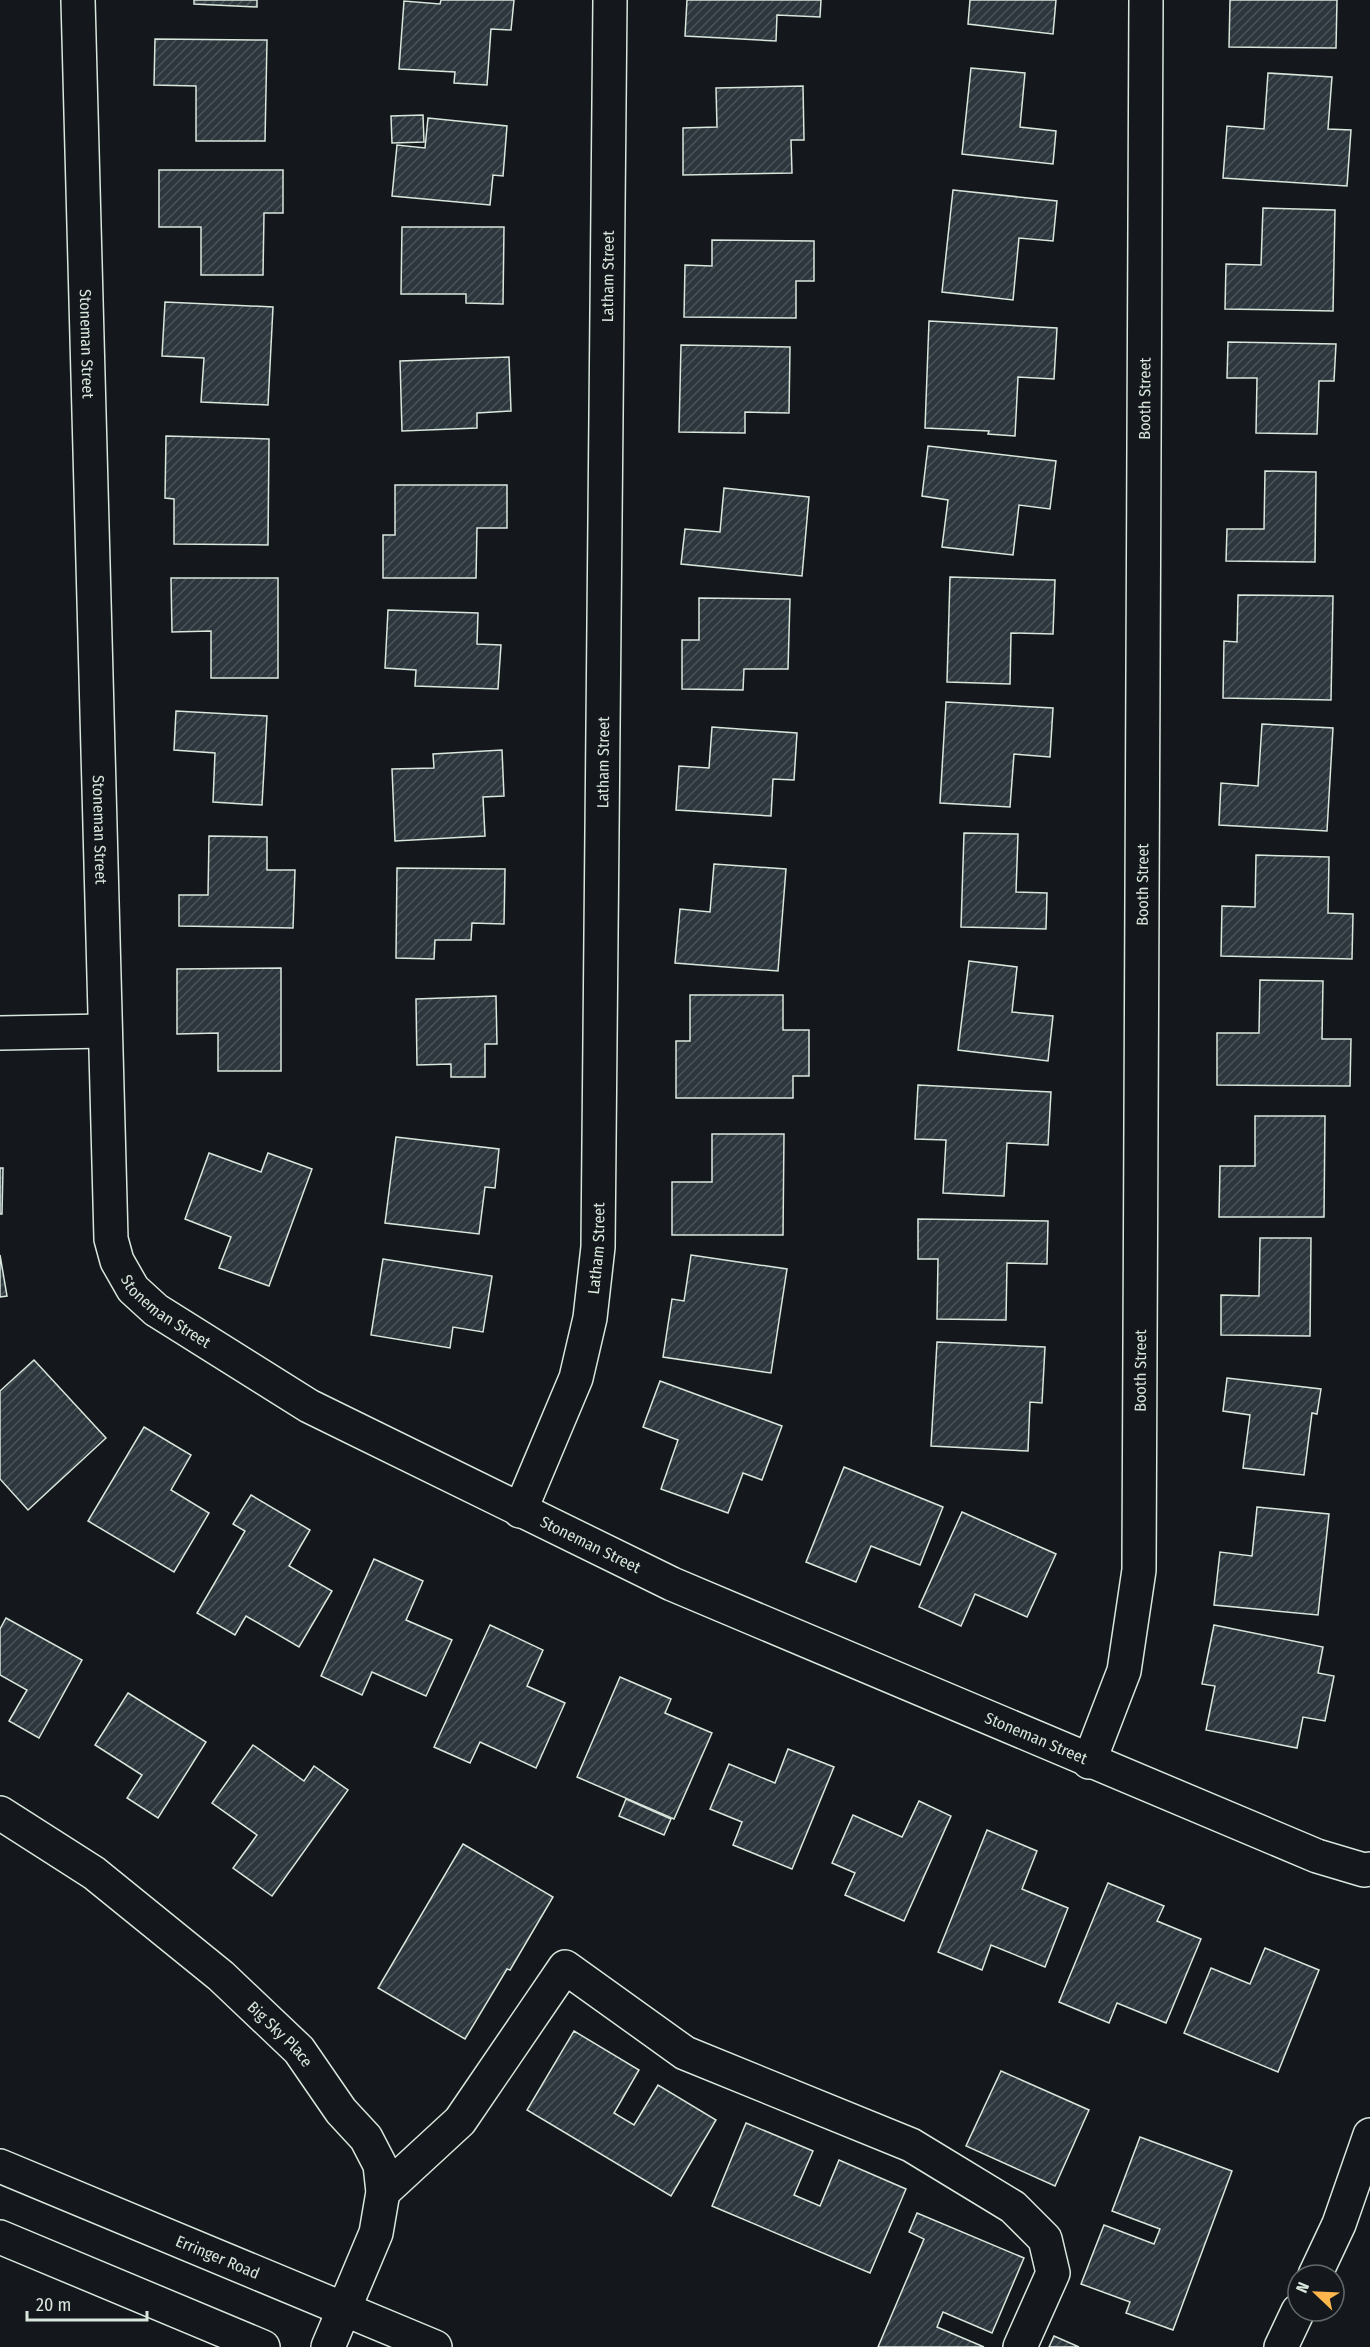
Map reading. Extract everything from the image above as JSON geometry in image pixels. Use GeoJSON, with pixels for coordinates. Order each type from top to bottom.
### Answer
{"type":"FeatureCollection","features":[{"type":"Feature","properties":{"kind":"street","name":"Stoneman Street"},"geometry":{"type":"LineString","coordinates":[[78,0],[111,1239],[117,1261],[133,1289],[156,1310],[309,1406],[672,1584],[1089,1762],[1317,1856],[1364,1870],[1370,1869]]}},
{"type":"Feature","properties":{"kind":"street","name":"Latham Street"},"geometry":{"type":"LineString","coordinates":[[520,1511],[576,1378],[590,1318],[598,1247],[610,0]]}},
{"type":"Feature","properties":{"kind":"street","name":"Booth Street"},"geometry":{"type":"LineString","coordinates":[[1089,1762],[1124,1671],[1139,1570],[1146,0]]}},
{"type":"Feature","properties":{"kind":"street"},"geometry":{"type":"LineString","coordinates":[[0,1033],[105,1031]]}},
{"type":"Feature","properties":{"kind":"street","name":"Big Sky Place"},"geometry":{"type":"LineString","coordinates":[[0,1813],[94,1873],[220,1976],[299,2050],[341,2111],[366,2138],[380,2165],[383,2192],[376,2233],[328,2347]]}},
{"type":"Feature","properties":{"kind":"street"},"geometry":{"type":"LineString","coordinates":[[383,2192],[460,2121],[565,1967],[685,2053],[911,2145],[1013,2207],[1045,2239],[1053,2273],[1020,2347]]}},
{"type":"Feature","properties":{"kind":"street"},"geometry":{"type":"LineString","coordinates":[[1321,2263],[1339,2224],[1370,2134]]}},
{"type":"Feature","properties":{"kind":"street","name":"Erringer Road"},"geometry":{"type":"LineString","coordinates":[[0,2166],[435,2347]]}},
{"type":"Feature","properties":{"kind":"street"},"geometry":{"type":"LineString","coordinates":[[0,2237],[263,2347]]}},
{"type":"Feature","properties":{"kind":"street"},"geometry":{"type":"LineString","coordinates":[[1281,2347],[1292,2323]]}},
{"type":"Feature","properties":{"kind":"building"},"geometry":{"type":"Polygon","coordinates":[[[194,0],[257,0],[257,7],[194,4],[194,0]]]}},
{"type":"Feature","properties":{"kind":"building"},"geometry":{"type":"Polygon","coordinates":[[[441,0],[514,0],[511,30],[491,29],[487,85],[454,83],[455,72],[399,69],[404,1],[440,4],[441,0]]]}},
{"type":"Feature","properties":{"kind":"building"},"geometry":{"type":"Polygon","coordinates":[[[687,0],[821,0],[820,17],[777,15],[776,41],[685,36],[687,0]]]}},
{"type":"Feature","properties":{"kind":"building"},"geometry":{"type":"Polygon","coordinates":[[[970,0],[1056,0],[1053,34],[968,24],[970,0]]]}},
{"type":"Feature","properties":{"kind":"building"},"geometry":{"type":"Polygon","coordinates":[[[1230,0],[1337,0],[1336,48],[1229,47],[1230,0]]]}},
{"type":"Feature","properties":{"kind":"building"},"geometry":{"type":"Polygon","coordinates":[[[155,39],[267,40],[265,141],[196,141],[196,86],[154,85],[155,39]]]}},
{"type":"Feature","properties":{"kind":"building"},"geometry":{"type":"Polygon","coordinates":[[[971,68],[1025,73],[1020,127],[1056,131],[1053,164],[962,154],[971,68]]]}},
{"type":"Feature","properties":{"kind":"building"},"geometry":{"type":"Polygon","coordinates":[[[1268,73],[1332,77],[1328,129],[1351,130],[1347,186],[1223,178],[1227,126],[1264,129],[1268,73]]]}},
{"type":"Feature","properties":{"kind":"building"},"geometry":{"type":"Polygon","coordinates":[[[803,86],[804,140],[791,140],[792,173],[683,175],[683,128],[717,127],[716,88],[803,86]]]}},
{"type":"Feature","properties":{"kind":"building"},"geometry":{"type":"Polygon","coordinates":[[[423,115],[424,142],[392,143],[391,116],[423,115]]]}},
{"type":"Feature","properties":{"kind":"building"},"geometry":{"type":"Polygon","coordinates":[[[428,118],[507,126],[503,176],[493,175],[490,205],[392,196],[397,145],[425,148],[428,118]]]}},
{"type":"Feature","properties":{"kind":"building"},"geometry":{"type":"Polygon","coordinates":[[[159,170],[283,170],[283,213],[264,213],[263,275],[201,275],[201,227],[159,227],[159,170]]]}},
{"type":"Feature","properties":{"kind":"building"},"geometry":{"type":"Polygon","coordinates":[[[953,190],[1057,201],[1053,241],[1019,238],[1013,300],[942,292],[953,190]]]}},
{"type":"Feature","properties":{"kind":"building"},"geometry":{"type":"Polygon","coordinates":[[[1263,208],[1335,210],[1333,311],[1225,309],[1226,264],[1261,265],[1263,208]]]}},
{"type":"Feature","properties":{"kind":"building"},"geometry":{"type":"Polygon","coordinates":[[[402,227],[504,227],[503,304],[466,303],[466,294],[401,294],[402,227]]]}},
{"type":"Feature","properties":{"kind":"building"},"geometry":{"type":"Polygon","coordinates":[[[712,240],[814,241],[814,281],[796,281],[796,318],[684,317],[685,265],[712,266],[712,240]]]}},
{"type":"Feature","properties":{"kind":"building"},"geometry":{"type":"Polygon","coordinates":[[[165,302],[273,307],[268,405],[201,402],[204,358],[162,356],[165,302]]]}},
{"type":"Feature","properties":{"kind":"building"},"geometry":{"type":"Polygon","coordinates":[[[929,321],[1057,328],[1054,379],[1018,377],[1015,436],[988,434],[989,431],[925,428],[929,321]]]}},
{"type":"Feature","properties":{"kind":"building"},"geometry":{"type":"Polygon","coordinates":[[[1228,342],[1336,344],[1334,381],[1319,381],[1317,434],[1256,433],[1257,378],[1227,378],[1228,342]]]}},
{"type":"Feature","properties":{"kind":"building"},"geometry":{"type":"Polygon","coordinates":[[[681,345],[790,347],[789,413],[745,412],[745,433],[679,432],[681,345]]]}},
{"type":"Feature","properties":{"kind":"building"},"geometry":{"type":"Polygon","coordinates":[[[509,357],[511,411],[477,413],[477,428],[402,431],[400,361],[509,357]]]}},
{"type":"Feature","properties":{"kind":"building"},"geometry":{"type":"Polygon","coordinates":[[[166,436],[269,439],[268,545],[174,544],[174,499],[165,498],[166,436]]]}},
{"type":"Feature","properties":{"kind":"building"},"geometry":{"type":"Polygon","coordinates":[[[928,446],[1056,461],[1050,509],[1019,505],[1013,555],[942,547],[948,500],[922,496],[928,446]]]}},
{"type":"Feature","properties":{"kind":"building"},"geometry":{"type":"Polygon","coordinates":[[[1265,471],[1316,472],[1315,562],[1226,561],[1227,529],[1264,529],[1265,471]]]}},
{"type":"Feature","properties":{"kind":"building"},"geometry":{"type":"Polygon","coordinates":[[[395,485],[507,485],[507,528],[477,528],[476,578],[383,578],[383,535],[395,535],[395,485]]]}},
{"type":"Feature","properties":{"kind":"building"},"geometry":{"type":"Polygon","coordinates":[[[724,488],[809,497],[802,576],[681,564],[685,529],[720,532],[724,488]]]}},
{"type":"Feature","properties":{"kind":"building"},"geometry":{"type":"Polygon","coordinates":[[[950,577],[1055,580],[1053,634],[1011,633],[1010,684],[947,682],[950,577]]]}},
{"type":"Feature","properties":{"kind":"building"},"geometry":{"type":"Polygon","coordinates":[[[171,578],[278,578],[278,678],[211,678],[211,631],[172,632],[171,578]]]}},
{"type":"Feature","properties":{"kind":"building"},"geometry":{"type":"Polygon","coordinates":[[[1238,595],[1333,596],[1331,700],[1223,698],[1224,641],[1237,642],[1238,595]]]}},
{"type":"Feature","properties":{"kind":"building"},"geometry":{"type":"Polygon","coordinates":[[[699,598],[790,599],[788,669],[744,669],[743,690],[682,689],[682,640],[699,640],[699,598]]]}},
{"type":"Feature","properties":{"kind":"building"},"geometry":{"type":"Polygon","coordinates":[[[388,610],[478,613],[477,644],[501,645],[498,689],[415,686],[416,670],[385,668],[388,610]]]}},
{"type":"Feature","properties":{"kind":"building"},"geometry":{"type":"Polygon","coordinates":[[[946,702],[1053,708],[1050,757],[1014,754],[1010,807],[940,803],[946,702]]]}},
{"type":"Feature","properties":{"kind":"building"},"geometry":{"type":"Polygon","coordinates":[[[176,711],[267,716],[262,805],[213,802],[215,753],[174,750],[176,711]]]}},
{"type":"Feature","properties":{"kind":"building"},"geometry":{"type":"Polygon","coordinates":[[[1262,724],[1333,728],[1327,831],[1219,825],[1221,783],[1258,786],[1262,724]]]}},
{"type":"Feature","properties":{"kind":"building"},"geometry":{"type":"Polygon","coordinates":[[[712,727],[797,733],[794,780],[773,779],[771,816],[676,810],[679,766],[709,768],[712,727]]]}},
{"type":"Feature","properties":{"kind":"building"},"geometry":{"type":"Polygon","coordinates":[[[502,750],[504,796],[483,797],[485,836],[395,841],[392,769],[434,768],[433,754],[502,750]]]}},
{"type":"Feature","properties":{"kind":"building"},"geometry":{"type":"Polygon","coordinates":[[[964,833],[1018,834],[1016,892],[1047,893],[1046,929],[961,927],[964,833]]]}},
{"type":"Feature","properties":{"kind":"building"},"geometry":{"type":"Polygon","coordinates":[[[209,836],[267,837],[267,870],[295,870],[293,928],[179,926],[179,895],[208,895],[209,836]]]}},
{"type":"Feature","properties":{"kind":"building"},"geometry":{"type":"Polygon","coordinates":[[[1256,855],[1329,857],[1328,913],[1353,914],[1352,959],[1221,956],[1222,906],[1255,907],[1256,855]]]}},
{"type":"Feature","properties":{"kind":"building"},"geometry":{"type":"Polygon","coordinates":[[[714,864],[786,869],[778,971],[675,963],[680,909],[710,912],[714,864]]]}},
{"type":"Feature","properties":{"kind":"building"},"geometry":{"type":"Polygon","coordinates":[[[397,868],[505,869],[504,924],[472,923],[471,940],[435,940],[434,959],[396,958],[397,868]]]}},
{"type":"Feature","properties":{"kind":"building"},"geometry":{"type":"Polygon","coordinates":[[[969,961],[1017,967],[1012,1012],[1053,1016],[1048,1061],[958,1050],[969,961]]]}},
{"type":"Feature","properties":{"kind":"building"},"geometry":{"type":"Polygon","coordinates":[[[281,968],[281,1071],[218,1071],[218,1033],[177,1034],[177,969],[281,968]]]}},
{"type":"Feature","properties":{"kind":"building"},"geometry":{"type":"Polygon","coordinates":[[[1260,980],[1323,981],[1322,1039],[1351,1039],[1350,1086],[1217,1085],[1217,1033],[1259,1033],[1260,980]]]}},
{"type":"Feature","properties":{"kind":"building"},"geometry":{"type":"Polygon","coordinates":[[[690,995],[783,995],[783,1030],[809,1030],[809,1076],[793,1076],[793,1098],[676,1098],[676,1041],[690,1041],[690,995]]]}},
{"type":"Feature","properties":{"kind":"building"},"geometry":{"type":"Polygon","coordinates":[[[496,996],[497,1044],[485,1044],[485,1077],[451,1077],[451,1064],[417,1065],[416,999],[496,996]]]}},
{"type":"Feature","properties":{"kind":"building"},"geometry":{"type":"Polygon","coordinates":[[[918,1085],[1051,1092],[1048,1145],[1007,1143],[1004,1196],[943,1193],[946,1140],[915,1139],[918,1085]]]}},
{"type":"Feature","properties":{"kind":"building"},"geometry":{"type":"Polygon","coordinates":[[[1255,1116],[1325,1116],[1324,1217],[1219,1217],[1220,1166],[1255,1166],[1255,1116]]]}},
{"type":"Feature","properties":{"kind":"building"},"geometry":{"type":"Polygon","coordinates":[[[712,1134],[784,1134],[783,1235],[672,1235],[672,1182],[712,1182],[712,1134]]]}},
{"type":"Feature","properties":{"kind":"building"},"geometry":{"type":"Polygon","coordinates":[[[396,1137],[499,1149],[495,1188],[485,1187],[479,1234],[385,1223],[396,1137]]]}},
{"type":"Feature","properties":{"kind":"building"},"geometry":{"type":"Polygon","coordinates":[[[209,1153],[261,1172],[268,1153],[312,1169],[269,1286],[219,1268],[231,1237],[185,1219],[209,1153]]]}},
{"type":"Feature","properties":{"kind":"building"},"geometry":{"type":"Polygon","coordinates":[[[0,1168],[3,1168],[2,1214],[0,1214],[0,1168]]]}},
{"type":"Feature","properties":{"kind":"building"},"geometry":{"type":"Polygon","coordinates":[[[918,1219],[1048,1221],[1047,1264],[1007,1263],[1006,1320],[937,1319],[938,1259],[918,1259],[918,1219]]]}},
{"type":"Feature","properties":{"kind":"building"},"geometry":{"type":"Polygon","coordinates":[[[1260,1238],[1311,1238],[1310,1336],[1221,1335],[1221,1295],[1259,1296],[1260,1238]]]}},
{"type":"Feature","properties":{"kind":"building"},"geometry":{"type":"Polygon","coordinates":[[[0,1255],[7,1296],[0,1297],[0,1255]]]}},
{"type":"Feature","properties":{"kind":"building"},"geometry":{"type":"Polygon","coordinates":[[[691,1255],[787,1269],[771,1373],[663,1357],[672,1299],[684,1301],[691,1255]]]}},
{"type":"Feature","properties":{"kind":"building"},"geometry":{"type":"Polygon","coordinates":[[[383,1259],[492,1276],[483,1332],[453,1327],[450,1348],[371,1335],[383,1259]]]}},
{"type":"Feature","properties":{"kind":"building"},"geometry":{"type":"Polygon","coordinates":[[[937,1342],[1045,1347],[1042,1403],[1030,1402],[1028,1451],[931,1446],[937,1342]]]}},
{"type":"Feature","properties":{"kind":"building"},"geometry":{"type":"Polygon","coordinates":[[[34,1360],[106,1438],[28,1510],[0,1479],[0,1391],[34,1360]]]}},
{"type":"Feature","properties":{"kind":"building"},"geometry":{"type":"Polygon","coordinates":[[[1227,1378],[1321,1389],[1317,1414],[1312,1413],[1304,1475],[1243,1468],[1250,1415],[1223,1411],[1227,1378]]]}},
{"type":"Feature","properties":{"kind":"building"},"geometry":{"type":"Polygon","coordinates":[[[660,1381],[782,1426],[762,1480],[743,1473],[728,1513],[661,1489],[678,1440],[643,1427],[660,1381]]]}},
{"type":"Feature","properties":{"kind":"building"},"geometry":{"type":"Polygon","coordinates":[[[144,1427],[191,1455],[171,1490],[209,1513],[174,1572],[88,1521],[144,1427]]]}},
{"type":"Feature","properties":{"kind":"building"},"geometry":{"type":"Polygon","coordinates":[[[844,1467],[943,1507],[920,1565],[871,1546],[856,1582],[806,1562],[844,1467]]]}},
{"type":"Feature","properties":{"kind":"building"},"geometry":{"type":"Polygon","coordinates":[[[251,1495],[310,1530],[289,1566],[332,1591],[299,1647],[246,1616],[235,1635],[197,1613],[245,1531],[233,1524],[251,1495]]]}},
{"type":"Feature","properties":{"kind":"building"},"geometry":{"type":"Polygon","coordinates":[[[1257,1507],[1329,1514],[1318,1615],[1214,1605],[1220,1552],[1252,1556],[1257,1507]]]}},
{"type":"Feature","properties":{"kind":"building"},"geometry":{"type":"Polygon","coordinates":[[[962,1512],[1056,1554],[1027,1617],[975,1594],[961,1626],[919,1607],[962,1512]]]}},
{"type":"Feature","properties":{"kind":"building"},"geometry":{"type":"Polygon","coordinates":[[[374,1559],[423,1581],[406,1620],[452,1640],[426,1696],[372,1672],[362,1695],[321,1676],[374,1559]]]}},
{"type":"Feature","properties":{"kind":"building"},"geometry":{"type":"Polygon","coordinates":[[[6,1618],[82,1660],[39,1738],[9,1721],[27,1690],[0,1675],[0,1629],[6,1618]]]}},
{"type":"Feature","properties":{"kind":"building"},"geometry":{"type":"Polygon","coordinates":[[[490,1625],[543,1650],[527,1686],[565,1703],[536,1768],[480,1742],[470,1763],[434,1747],[490,1625]]]}},
{"type":"Feature","properties":{"kind":"building"},"geometry":{"type":"Polygon","coordinates":[[[1214,1625],[1323,1647],[1318,1673],[1334,1676],[1325,1721],[1303,1717],[1297,1748],[1206,1730],[1215,1686],[1202,1684],[1214,1625]]]}},
{"type":"Feature","properties":{"kind":"building"},"geometry":{"type":"Polygon","coordinates":[[[620,1677],[671,1699],[665,1713],[712,1733],[674,1819],[577,1777],[620,1677]]]}},
{"type":"Feature","properties":{"kind":"building"},"geometry":{"type":"Polygon","coordinates":[[[128,1693],[206,1742],[158,1818],[127,1798],[142,1775],[95,1745],[128,1693]]]}},
{"type":"Feature","properties":{"kind":"building"},"geometry":{"type":"Polygon","coordinates":[[[253,1745],[304,1781],[314,1766],[348,1790],[272,1896],[233,1868],[257,1835],[212,1803],[253,1745]]]}},
{"type":"Feature","properties":{"kind":"building"},"geometry":{"type":"Polygon","coordinates":[[[788,1749],[834,1767],[792,1869],[733,1845],[742,1822],[710,1809],[729,1764],[775,1783],[788,1749]]]}},
{"type":"Feature","properties":{"kind":"building"},"geometry":{"type":"Polygon","coordinates":[[[626,1799],[671,1819],[664,1835],[619,1816],[626,1799]]]}},
{"type":"Feature","properties":{"kind":"building"},"geometry":{"type":"Polygon","coordinates":[[[919,1801],[951,1816],[904,1921],[845,1895],[855,1873],[832,1863],[853,1815],[902,1837],[919,1801]]]}},
{"type":"Feature","properties":{"kind":"building"},"geometry":{"type":"Polygon","coordinates":[[[987,1830],[1037,1851],[1022,1889],[1068,1908],[1045,1967],[991,1945],[982,1970],[938,1952],[987,1830]]]}},
{"type":"Feature","properties":{"kind":"building"},"geometry":{"type":"Polygon","coordinates":[[[463,1844],[553,1897],[510,1970],[507,1969],[465,2039],[378,1988],[463,1844]]]}},
{"type":"Feature","properties":{"kind":"building"},"geometry":{"type":"Polygon","coordinates":[[[1108,1883],[1164,1906],[1157,1921],[1201,1939],[1166,2023],[1117,2003],[1109,2023],[1059,2002],[1108,1883]]]}},
{"type":"Feature","properties":{"kind":"building"},"geometry":{"type":"Polygon","coordinates":[[[1265,1948],[1319,1970],[1278,2072],[1184,2033],[1211,1968],[1250,1984],[1265,1948]]]}},
{"type":"Feature","properties":{"kind":"building"},"geometry":{"type":"Polygon","coordinates":[[[574,2031],[639,2070],[614,2113],[634,2125],[658,2085],[716,2120],[671,2196],[527,2110],[574,2031]]]}},
{"type":"Feature","properties":{"kind":"building"},"geometry":{"type":"Polygon","coordinates":[[[1001,2071],[1089,2110],[1055,2186],[966,2146],[1001,2071]]]}},
{"type":"Feature","properties":{"kind":"building"},"geometry":{"type":"Polygon","coordinates":[[[746,2123],[813,2151],[794,2195],[820,2206],[839,2160],[906,2189],[870,2273],[712,2206],[746,2123]]]}},
{"type":"Feature","properties":{"kind":"building"},"geometry":{"type":"Polygon","coordinates":[[[1140,2137],[1232,2171],[1173,2330],[1126,2313],[1130,2302],[1081,2284],[1104,2225],[1154,2244],[1160,2229],[1112,2211],[1140,2137]]]}},
{"type":"Feature","properties":{"kind":"building"},"geometry":{"type":"Polygon","coordinates":[[[917,2213],[1024,2258],[992,2333],[943,2312],[937,2327],[984,2347],[878,2347],[924,2239],[909,2232],[917,2213]]]}},
{"type":"Feature","properties":{"kind":"building"},"geometry":{"type":"Polygon","coordinates":[[[1054,2336],[1079,2347],[1049,2347],[1054,2336]]]}}]}
